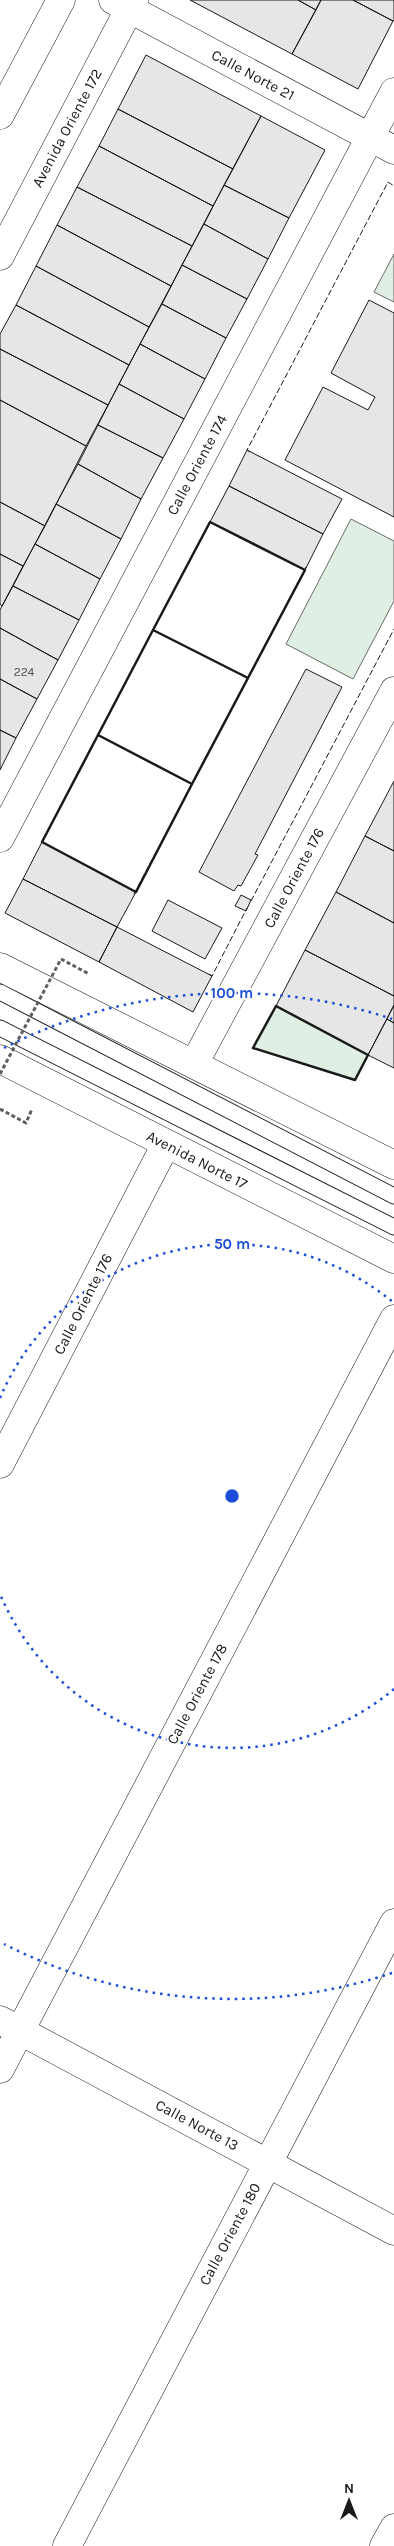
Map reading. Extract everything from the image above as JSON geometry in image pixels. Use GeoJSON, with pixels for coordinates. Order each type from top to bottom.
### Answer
{"type":"FeatureCollection","features":[{"type":"Feature","properties":{"kind":"street"},"geometry":{"type":"LineString","coordinates":[[0,115],[61,0]]}},
{"type":"Feature","properties":{"kind":"street","name":"Calle Norte 21"},"geometry":{"type":"LineString","coordinates":[[126,3],[394,150]]}},
{"type":"Feature","properties":{"kind":"street","name":"Avenida Oriente 172"},"geometry":{"type":"LineString","coordinates":[[0,256],[126,3]]}},
{"type":"Feature","properties":{"kind":"street","name":"Calle Oriente 174"},"geometry":{"type":"LineString","coordinates":[[0,838],[394,92]]}},
{"type":"Feature","properties":{"kind":"street","name":"Calle Oriente 176"},"geometry":{"type":"LineString","coordinates":[[194,1064],[394,691]]}},
{"type":"Feature","properties":{"kind":"street"},"geometry":{"type":"LineString","coordinates":[[0,967],[394,1165]]}},
{"type":"Feature","properties":{"kind":"street","name":"Avenida Norte 17"},"geometry":{"type":"LineString","coordinates":[[0,1059],[394,1258]]}},
{"type":"Feature","properties":{"kind":"street","name":"Calle Oriente 176"},"geometry":{"type":"LineString","coordinates":[[0,1464],[166,1144]]}},
{"type":"Feature","properties":{"kind":"street","name":"Calle Oriente 178"},"geometry":{"type":"LineString","coordinates":[[0,2069],[10,2025],[394,1320]]}},
{"type":"Feature","properties":{"kind":"street","name":"Calle Oriente 180"},"geometry":{"type":"LineString","coordinates":[[67,2546],[394,1923]]}},
{"type":"Feature","properties":{"kind":"street","name":"Calle Norte 13"},"geometry":{"type":"LineString","coordinates":[[10,2025],[394,2231]]}},
{"type":"Feature","properties":{"kind":"street"},"geometry":{"type":"LineString","coordinates":[[384,2546],[394,2528]]}},
{"type":"Feature","properties":{"kind":"lane"},"geometry":{"type":"LineString","coordinates":[[0,992],[394,1196]]}},
{"type":"Feature","properties":{"kind":"lane"},"geometry":{"type":"LineString","coordinates":[[0,1028],[394,1227]]}},
{"type":"Feature","properties":{"kind":"path"},"geometry":{"type":"LineString","coordinates":[[0,1074],[61,959]]}},
{"type":"Feature","properties":{"kind":"path"},"geometry":{"type":"LineString","coordinates":[[0,1109],[26,1122]]}},
{"type":"Feature","properties":{"kind":"green space"},"geometry":{"type":"Polygon","coordinates":[[[394,254],[394,302],[374,292],[394,254]]]}},
{"type":"Feature","properties":{"kind":"green space"},"geometry":{"type":"Polygon","coordinates":[[[351,519],[394,541],[394,601],[353,679],[286,644],[351,519]]]}},
{"type":"Feature","properties":{"kind":"green space"},"geometry":{"type":"Polygon","coordinates":[[[276,1006],[368,1055],[355,1080],[253,1048],[276,1006]]]}},
{"type":"Feature","properties":{"kind":"building"},"geometry":{"type":"Polygon","coordinates":[[[190,0],[298,0],[316,10],[292,54],[190,0]]]}},
{"type":"Feature","properties":{"kind":"building"},"geometry":{"type":"Polygon","coordinates":[[[298,0],[321,0],[316,10],[298,0]]]}},
{"type":"Feature","properties":{"kind":"building"},"geometry":{"type":"Polygon","coordinates":[[[321,0],[353,0],[393,21],[358,89],[292,54],[321,0]]]}},
{"type":"Feature","properties":{"kind":"building"},"geometry":{"type":"Polygon","coordinates":[[[353,0],[394,0],[394,20],[393,21],[353,0]]]}},
{"type":"Feature","properties":{"kind":"building"},"geometry":{"type":"Polygon","coordinates":[[[146,55],[261,116],[233,169],[118,109],[146,55]]]}},
{"type":"Feature","properties":{"kind":"building"},"geometry":{"type":"Polygon","coordinates":[[[118,109],[233,169],[213,206],[99,146],[118,109]]]}},
{"type":"Feature","properties":{"kind":"building"},"geometry":{"type":"Polygon","coordinates":[[[261,116],[325,150],[289,218],[224,185],[261,116]]]}},
{"type":"Feature","properties":{"kind":"building"},"geometry":{"type":"Polygon","coordinates":[[[99,146],[213,206],[192,246],[77,187],[99,146]]]}},
{"type":"Feature","properties":{"kind":"building"},"geometry":{"type":"Polygon","coordinates":[[[224,185],[289,218],[268,259],[204,224],[224,185]]]}},
{"type":"Feature","properties":{"kind":"building"},"geometry":{"type":"Polygon","coordinates":[[[77,187],[192,246],[171,286],[57,225],[77,187]]]}},
{"type":"Feature","properties":{"kind":"building"},"geometry":{"type":"Polygon","coordinates":[[[204,224],[268,259],[247,299],[182,265],[204,224]]]}},
{"type":"Feature","properties":{"kind":"building"},"geometry":{"type":"Polygon","coordinates":[[[57,225],[171,286],[149,327],[36,266],[57,225]]]}},
{"type":"Feature","properties":{"kind":"building"},"geometry":{"type":"Polygon","coordinates":[[[182,265],[247,299],[226,338],[162,304],[182,265]]]}},
{"type":"Feature","properties":{"kind":"building"},"geometry":{"type":"Polygon","coordinates":[[[36,266],[149,327],[129,365],[16,305],[36,266]]]}},
{"type":"Feature","properties":{"kind":"building"},"geometry":{"type":"Polygon","coordinates":[[[369,300],[394,313],[394,517],[285,460],[323,387],[368,410],[375,397],[331,373],[369,300]]]}},
{"type":"Feature","properties":{"kind":"building"},"geometry":{"type":"Polygon","coordinates":[[[162,304],[226,338],[205,379],[140,344],[162,304]]]}},
{"type":"Feature","properties":{"kind":"building"},"geometry":{"type":"Polygon","coordinates":[[[16,305],[129,365],[108,405],[0,349],[0,334],[16,305]]]}},
{"type":"Feature","properties":{"kind":"building"},"geometry":{"type":"Polygon","coordinates":[[[140,344],[205,379],[184,419],[119,384],[140,344]]]}},
{"type":"Feature","properties":{"kind":"building"},"geometry":{"type":"Polygon","coordinates":[[[0,349],[108,405],[86,446],[0,400],[0,349]]]}},
{"type":"Feature","properties":{"kind":"building"},"geometry":{"type":"Polygon","coordinates":[[[119,384],[184,419],[163,458],[98,425],[119,384]]]}},
{"type":"Feature","properties":{"kind":"building"},"geometry":{"type":"Polygon","coordinates":[[[0,400],[86,446],[45,526],[0,502],[0,400]]]}},
{"type":"Feature","properties":{"kind":"building"},"geometry":{"type":"Polygon","coordinates":[[[98,425],[163,458],[141,499],[78,464],[98,425]]]}},
{"type":"Feature","properties":{"kind":"building"},"geometry":{"type":"Polygon","coordinates":[[[247,450],[342,499],[323,534],[229,486],[247,450]]]}},
{"type":"Feature","properties":{"kind":"building"},"geometry":{"type":"Polygon","coordinates":[[[78,464],[141,499],[121,539],[56,504],[78,464]]]}},
{"type":"Feature","properties":{"kind":"building"},"geometry":{"type":"Polygon","coordinates":[[[229,486],[323,534],[305,570],[210,522],[229,486]]]}},
{"type":"Feature","properties":{"kind":"building"},"geometry":{"type":"Polygon","coordinates":[[[0,502],[45,526],[23,566],[0,554],[0,502]]]}},
{"type":"Feature","properties":{"kind":"building"},"geometry":{"type":"Polygon","coordinates":[[[56,504],[121,539],[100,579],[35,544],[56,504]]]}},
{"type":"Feature","properties":{"kind":"building"},"geometry":{"type":"Polygon","coordinates":[[[35,544],[100,579],[79,620],[13,586],[35,544]]]}},
{"type":"Feature","properties":{"kind":"building"},"geometry":{"type":"Polygon","coordinates":[[[0,554],[23,566],[2,606],[0,604],[0,554]]]}},
{"type":"Feature","properties":{"kind":"building"},"geometry":{"type":"Polygon","coordinates":[[[13,586],[79,620],[58,660],[0,628],[0,610],[13,586]]]}},
{"type":"Feature","properties":{"kind":"building"},"geometry":{"type":"Polygon","coordinates":[[[0,628],[58,660],[37,699],[0,679],[0,628]]]}},
{"type":"Feature","properties":{"kind":"building"},"geometry":{"type":"Polygon","coordinates":[[[306,669],[342,687],[255,854],[258,855],[241,886],[238,885],[234,891],[199,872],[306,669]]]}},
{"type":"Feature","properties":{"kind":"building"},"geometry":{"type":"Polygon","coordinates":[[[0,679],[37,699],[16,738],[0,730],[0,679]]]}},
{"type":"Feature","properties":{"kind":"building"},"geometry":{"type":"Polygon","coordinates":[[[0,730],[16,738],[0,770],[0,730]]]}},
{"type":"Feature","properties":{"kind":"building"},"geometry":{"type":"Polygon","coordinates":[[[394,781],[394,851],[365,836],[394,781]]]}},
{"type":"Feature","properties":{"kind":"building"},"geometry":{"type":"Polygon","coordinates":[[[365,836],[394,851],[394,923],[336,892],[365,836]]]}},
{"type":"Feature","properties":{"kind":"building"},"geometry":{"type":"Polygon","coordinates":[[[42,842],[136,892],[117,927],[23,879],[42,842]]]}},
{"type":"Feature","properties":{"kind":"building"},"geometry":{"type":"Polygon","coordinates":[[[23,879],[117,927],[99,962],[5,913],[23,879]]]}},
{"type":"Feature","properties":{"kind":"building"},"geometry":{"type":"Polygon","coordinates":[[[336,892],[394,923],[394,996],[305,950],[336,892]]]}},
{"type":"Feature","properties":{"kind":"building"},"geometry":{"type":"Polygon","coordinates":[[[241,895],[251,900],[246,911],[235,906],[241,895]]]}},
{"type":"Feature","properties":{"kind":"building"},"geometry":{"type":"Polygon","coordinates":[[[168,900],[222,928],[205,959],[152,931],[168,900]]]}},
{"type":"Feature","properties":{"kind":"building"},"geometry":{"type":"Polygon","coordinates":[[[117,927],[212,976],[193,1012],[99,962],[117,927]]]}},
{"type":"Feature","properties":{"kind":"building"},"geometry":{"type":"Polygon","coordinates":[[[305,950],[394,996],[394,1005],[368,1055],[276,1006],[305,950]]]}},
{"type":"Feature","properties":{"kind":"building"},"geometry":{"type":"Polygon","coordinates":[[[394,1005],[394,1023],[387,1019],[394,1005]]]}},
{"type":"Feature","properties":{"kind":"building"},"geometry":{"type":"Polygon","coordinates":[[[387,1019],[394,1023],[394,1068],[368,1055],[387,1019]]]}},
{"type":"Feature","properties":{"kind":"fence"},"geometry":{"type":"LineString","coordinates":[[250,452],[247,450],[388,182],[394,186]]}},
{"type":"Feature","properties":{"kind":"fence"},"geometry":{"type":"LineString","coordinates":[[134,894],[306,567]]}},
{"type":"Feature","properties":{"kind":"fence"},"geometry":{"type":"LineString","coordinates":[[251,901],[394,629]]}},
{"type":"Feature","properties":{"kind":"fence"},"geometry":{"type":"LineString","coordinates":[[209,974],[212,976],[247,908]]}},
{"type":"Feature","properties":{"kind":"wall"},"geometry":{"type":"LineString","coordinates":[[210,522],[305,570],[248,678],[153,630],[210,522]]}},
{"type":"Feature","properties":{"kind":"wall"},"geometry":{"type":"LineString","coordinates":[[153,630],[248,678],[192,784],[98,735],[153,630]]}},
{"type":"Feature","properties":{"kind":"wall"},"geometry":{"type":"LineString","coordinates":[[98,735],[192,784],[136,892],[42,842],[98,735]]}},
{"type":"Feature","properties":{"kind":"wall"},"geometry":{"type":"LineString","coordinates":[[276,1006],[368,1055],[355,1080],[253,1048],[276,1006]]}}]}
